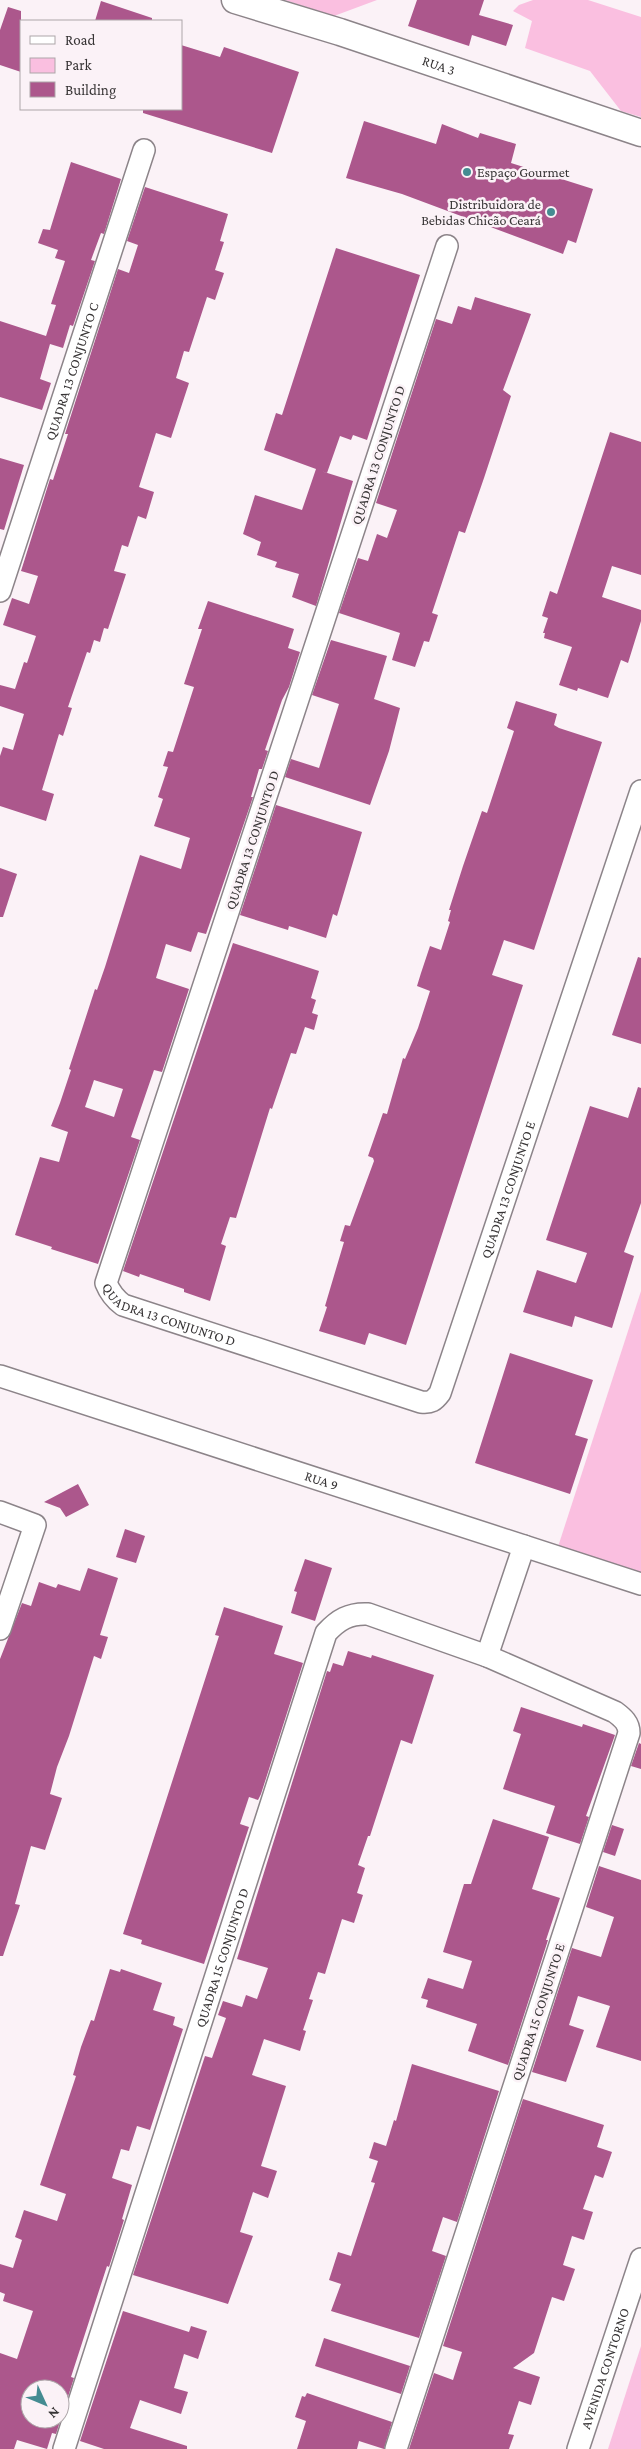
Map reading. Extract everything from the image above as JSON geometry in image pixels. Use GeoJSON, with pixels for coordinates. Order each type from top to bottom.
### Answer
{"type":"FeatureCollection","features":[{"type":"Feature","properties":{"kind":"main road","name":"RUA 3"},"geometry":{"type":"LineString","coordinates":[[235,0],[340,32],[641,133]]}},
{"type":"Feature","properties":{"kind":"street","name":"QUADRA 13 CONJUNTO C"},"geometry":{"type":"LineString","coordinates":[[0,591],[144,150]]}},
{"type":"Feature","properties":{"kind":"street","name":"QUADRA 13 CONJUNTO D"},"geometry":{"type":"LineString","coordinates":[[248,1347],[123,1305],[110,1292],[106,1284],[447,246]]}},
{"type":"Feature","properties":{"kind":"street","name":"QUADRA 13 CONJUNTO E"},"geometry":{"type":"LineString","coordinates":[[248,1347],[421,1402],[430,1403],[440,1393],[641,791]]}},
{"type":"Feature","properties":{"kind":"street","name":"RUA 9"},"geometry":{"type":"LineString","coordinates":[[0,1376],[641,1584]]}},
{"type":"Feature","properties":{"kind":"street"},"geometry":{"type":"LineString","coordinates":[[0,1512],[35,1525],[0,1629]]}},
{"type":"Feature","properties":{"kind":"street"},"geometry":{"type":"LineString","coordinates":[[487,1656],[524,1546]]}},
{"type":"Feature","properties":{"kind":"street","name":"QUADRA 15 CONJUNTO D"},"geometry":{"type":"LineString","coordinates":[[64,2449],[326,1633],[344,1617],[356,1613],[368,1614],[487,1656]]}},
{"type":"Feature","properties":{"kind":"street","name":"QUADRA 15 CONJUNTO E"},"geometry":{"type":"LineString","coordinates":[[396,2449],[629,1733],[629,1727],[624,1719],[615,1712],[487,1656]]}},
{"type":"Feature","properties":{"kind":"street","name":"AVENIDA CONTORNO"},"geometry":{"type":"LineString","coordinates":[[578,2449],[641,2259]]}},
{"type":"Feature","properties":{"kind":"green space"},"geometry":{"type":"Polygon","coordinates":[[[285,0],[377,0],[334,16],[285,0]]]}},
{"type":"Feature","properties":{"kind":"green space"},"geometry":{"type":"Polygon","coordinates":[[[533,0],[588,0],[641,17],[641,117],[621,111],[590,71],[525,48],[532,21],[513,11],[519,5],[533,0]]]}},
{"type":"Feature","properties":{"kind":"green space"},"geometry":{"type":"Polygon","coordinates":[[[641,1291],[641,1584],[555,1556],[641,1291]]]}},
{"type":"Feature","properties":{"kind":"green space"},"geometry":{"type":"Polygon","coordinates":[[[641,2346],[641,2449],[608,2449],[641,2346]]]}},
{"type":"Feature","properties":{"kind":"building"},"geometry":{"type":"Polygon","coordinates":[[[417,0],[484,0],[479,15],[513,25],[506,46],[472,35],[469,46],[408,26],[417,0]]]}},
{"type":"Feature","properties":{"kind":"building"},"geometry":{"type":"Polygon","coordinates":[[[101,1],[152,18],[152,20],[95,20],[101,1]]]}},
{"type":"Feature","properties":{"kind":"building"},"geometry":{"type":"Polygon","coordinates":[[[8,7],[21,11],[20,72],[0,65],[0,30],[8,7]]]}},
{"type":"Feature","properties":{"kind":"building"},"geometry":{"type":"Polygon","coordinates":[[[182,45],[220,57],[224,47],[299,72],[272,153],[143,113],[143,110],[182,110],[182,45]]]}},
{"type":"Feature","properties":{"kind":"building"},"geometry":{"type":"Polygon","coordinates":[[[364,121],[436,144],[442,124],[478,138],[480,133],[516,144],[511,163],[593,189],[576,243],[568,240],[563,254],[402,194],[346,178],[364,121]]]}},
{"type":"Feature","properties":{"kind":"building"},"geometry":{"type":"Polygon","coordinates":[[[71,162],[121,179],[104,234],[101,233],[91,260],[95,261],[73,326],[70,325],[63,348],[50,344],[40,379],[51,383],[42,410],[0,397],[0,321],[46,336],[56,305],[51,304],[65,261],[55,258],[58,250],[38,243],[43,229],[50,230],[71,162]]]}},
{"type":"Feature","properties":{"kind":"building"},"geometry":{"type":"Polygon","coordinates":[[[145,187],[228,214],[220,241],[224,242],[215,270],[224,273],[215,300],[207,297],[189,352],[184,351],[176,378],[189,383],[171,438],[156,433],[139,487],[154,492],[146,519],[138,516],[128,547],[122,545],[114,571],[126,574],[108,629],[104,628],[100,642],[94,640],[90,653],[87,652],[68,707],[72,708],[63,736],[59,734],[42,790],[54,794],[46,821],[0,806],[0,756],[3,747],[13,750],[24,714],[0,706],[0,685],[15,689],[24,662],[27,663],[36,636],[3,625],[12,598],[29,604],[38,576],[21,571],[50,479],[53,480],[68,434],[65,434],[118,269],[129,273],[138,245],[127,241],[145,187]]]}},
{"type":"Feature","properties":{"kind":"building"},"geometry":{"type":"Polygon","coordinates":[[[336,248],[420,275],[367,440],[353,435],[351,440],[340,436],[327,473],[353,481],[316,606],[292,597],[299,574],[275,567],[277,562],[257,555],[261,542],[243,534],[255,495],[302,510],[316,469],[264,450],[276,413],[282,415],[336,248]]]}},
{"type":"Feature","properties":{"kind":"building"},"geometry":{"type":"Polygon","coordinates":[[[475,297],[531,314],[503,390],[511,396],[465,533],[459,531],[432,613],[438,615],[429,642],[424,641],[415,667],[392,660],[400,633],[339,613],[358,558],[368,561],[377,534],[387,538],[397,510],[376,503],[436,319],[452,324],[458,306],[471,310],[475,297]]]}},
{"type":"Feature","properties":{"kind":"building"},"geometry":{"type":"Polygon","coordinates":[[[610,432],[641,442],[641,575],[612,566],[602,597],[641,610],[641,621],[628,663],[621,660],[608,698],[578,688],[577,691],[559,685],[572,647],[544,638],[545,633],[543,633],[548,618],[542,616],[550,591],[557,594],[610,432]]]}},
{"type":"Feature","properties":{"kind":"building"},"geometry":{"type":"Polygon","coordinates":[[[0,458],[24,465],[4,530],[0,529],[0,458]]]}},
{"type":"Feature","properties":{"kind":"building"},"geometry":{"type":"Polygon","coordinates":[[[208,601],[294,629],[288,648],[300,652],[265,750],[268,751],[262,769],[259,769],[251,797],[253,797],[206,934],[198,932],[191,952],[166,944],[156,978],[189,989],[162,1072],[154,1070],[131,1137],[140,1140],[98,1264],[15,1235],[40,1157],[59,1162],[68,1132],[51,1126],[71,1070],[69,1069],[95,989],[97,990],[105,967],[140,855],[181,869],[190,838],[154,826],[163,799],[158,797],[168,767],[163,766],[168,751],[173,752],[194,687],[184,684],[202,629],[198,629],[208,601]],[[94,1080],[85,1107],[114,1117],[123,1089],[94,1080]]]}},
{"type":"Feature","properties":{"kind":"building"},"geometry":{"type":"Polygon","coordinates":[[[331,640],[387,656],[374,699],[400,708],[389,751],[370,805],[285,777],[291,759],[319,768],[339,704],[312,695],[331,640]]]}},
{"type":"Feature","properties":{"kind":"building"},"geometry":{"type":"Polygon","coordinates":[[[516,701],[557,714],[554,725],[602,742],[534,950],[504,940],[492,975],[523,985],[406,1345],[369,1333],[365,1345],[319,1331],[344,1242],[340,1241],[345,1225],[350,1226],[374,1161],[373,1158],[368,1156],[383,1113],[387,1114],[403,1058],[405,1059],[418,1028],[430,991],[417,986],[430,946],[441,950],[450,922],[448,921],[451,910],[449,910],[463,866],[482,811],[487,813],[514,731],[507,728],[516,701]]]}},
{"type":"Feature","properties":{"kind":"building"},"geometry":{"type":"Polygon","coordinates":[[[276,805],[362,832],[337,916],[333,914],[326,938],[289,926],[288,930],[240,915],[276,805]]]}},
{"type":"Feature","properties":{"kind":"building"},"geometry":{"type":"Polygon","coordinates":[[[0,868],[17,874],[3,917],[0,917],[0,868]]]}},
{"type":"Feature","properties":{"kind":"building"},"geometry":{"type":"Polygon","coordinates":[[[233,943],[319,971],[311,998],[316,1000],[312,1013],[318,1015],[314,1030],[305,1027],[296,1054],[291,1053],[272,1109],[270,1108],[236,1218],[230,1217],[221,1244],[226,1246],[210,1301],[184,1292],[184,1289],[140,1274],[139,1277],[123,1271],[233,943]]]}},
{"type":"Feature","properties":{"kind":"building"},"geometry":{"type":"Polygon","coordinates":[[[638,957],[641,958],[641,1044],[612,1035],[638,957]]]}},
{"type":"Feature","properties":{"kind":"building"},"geometry":{"type":"Polygon","coordinates":[[[638,1087],[641,1088],[641,1203],[624,1252],[634,1256],[612,1328],[575,1316],[572,1327],[523,1312],[537,1270],[576,1283],[587,1253],[546,1240],[590,1106],[628,1118],[638,1087]]]}},
{"type":"Feature","properties":{"kind":"building"},"geometry":{"type":"Polygon","coordinates":[[[510,1353],[593,1380],[575,1435],[588,1439],[570,1494],[475,1463],[510,1353]]]}},
{"type":"Feature","properties":{"kind":"building"},"geometry":{"type":"Polygon","coordinates":[[[78,1484],[89,1505],[66,1517],[60,1508],[44,1502],[78,1484]]]}},
{"type":"Feature","properties":{"kind":"building"},"geometry":{"type":"Polygon","coordinates":[[[125,1529],[145,1536],[136,1563],[116,1557],[125,1529]]]}},
{"type":"Feature","properties":{"kind":"building"},"geometry":{"type":"Polygon","coordinates":[[[305,1559],[332,1568],[315,1621],[291,1613],[297,1592],[294,1591],[305,1559]]]}},
{"type":"Feature","properties":{"kind":"building"},"geometry":{"type":"Polygon","coordinates":[[[88,1568],[118,1578],[100,1635],[108,1637],[101,1659],[94,1656],[69,1736],[57,1767],[50,1794],[62,1798],[45,1850],[31,1846],[15,1904],[20,1905],[3,1956],[0,1956],[0,1659],[22,1603],[31,1606],[39,1582],[56,1588],[58,1584],[80,1591],[88,1568]]]}},
{"type":"Feature","properties":{"kind":"building"},"geometry":{"type":"Polygon","coordinates":[[[224,1607],[283,1626],[274,1654],[303,1663],[261,1794],[258,1800],[249,1797],[240,1824],[249,1827],[204,1964],[141,1944],[142,1940],[123,1934],[219,1636],[215,1635],[224,1607]]]}},
{"type":"Feature","properties":{"kind":"building"},"geometry":{"type":"Polygon","coordinates":[[[348,1651],[371,1658],[372,1655],[434,1675],[412,1744],[401,1740],[370,1836],[368,1836],[358,1865],[365,1868],[357,1893],[363,1895],[354,1923],[342,1919],[325,1974],[318,1972],[309,1999],[313,2000],[303,2030],[306,2031],[300,2051],[264,2039],[252,2075],[286,2086],[261,2166],[277,2171],[268,2198],[253,2192],[240,2232],[253,2236],[228,2304],[133,2275],[205,2056],[212,2058],[226,2018],[218,2015],[223,2001],[242,2007],[246,1995],[257,1999],[268,1968],[237,1959],[327,1671],[330,1672],[333,1663],[343,1666],[348,1651]]]}},
{"type":"Feature","properties":{"kind":"building"},"geometry":{"type":"Polygon","coordinates":[[[521,1707],[582,1727],[583,1724],[615,1735],[586,1816],[589,1817],[580,1844],[546,1833],[555,1806],[503,1789],[521,1734],[513,1731],[521,1707]]]}},
{"type":"Feature","properties":{"kind":"building"},"geometry":{"type":"Polygon","coordinates":[[[639,1743],[641,1744],[641,1769],[631,1766],[639,1743]]]}},
{"type":"Feature","properties":{"kind":"building"},"geometry":{"type":"Polygon","coordinates":[[[493,1819],[549,1837],[532,1889],[560,1898],[508,2065],[468,2051],[477,2024],[426,2007],[428,2000],[421,1998],[428,1978],[463,1989],[472,1961],[443,1952],[464,1884],[471,1884],[493,1819]]]}},
{"type":"Feature","properties":{"kind":"building"},"geometry":{"type":"Polygon","coordinates":[[[612,1825],[624,1829],[615,1856],[603,1852],[612,1825]]]}},
{"type":"Feature","properties":{"kind":"building"},"geometry":{"type":"Polygon","coordinates":[[[599,1866],[641,1880],[641,2061],[596,2047],[610,2006],[578,1996],[569,2025],[584,2030],[566,2082],[532,2072],[572,1948],[601,1957],[614,1917],[586,1907],[599,1866]]]}},
{"type":"Feature","properties":{"kind":"building"},"geometry":{"type":"Polygon","coordinates":[[[110,1969],[120,1972],[121,1969],[162,1983],[153,2010],[175,2017],[173,2025],[183,2029],[150,2130],[137,2126],[129,2151],[121,2149],[112,2178],[132,2185],[122,2219],[124,2220],[71,2377],[74,2378],[70,2390],[70,2379],[20,2379],[20,2429],[58,2429],[56,2434],[52,2433],[47,2449],[17,2440],[14,2449],[0,2449],[0,2353],[17,2359],[33,2311],[3,2301],[5,2294],[0,2292],[0,2264],[13,2268],[22,2240],[15,2237],[24,2210],[57,2221],[66,2194],[40,2185],[76,2076],[73,2075],[91,2020],[94,2021],[110,1969]]]}},
{"type":"Feature","properties":{"kind":"building"},"geometry":{"type":"Polygon","coordinates":[[[412,2064],[499,2091],[457,2222],[443,2217],[432,2251],[446,2256],[419,2338],[331,2311],[341,2284],[329,2280],[338,2252],[351,2256],[375,2183],[371,2182],[378,2161],[369,2158],[374,2142],[386,2146],[394,2120],[396,2121],[412,2064]]]}},
{"type":"Feature","properties":{"kind":"building"},"geometry":{"type":"Polygon","coordinates":[[[523,2099],[604,2125],[597,2147],[612,2152],[603,2178],[595,2175],[583,2209],[593,2212],[584,2240],[572,2236],[563,2265],[575,2269],[564,2301],[552,2297],[534,2353],[513,2368],[540,2377],[531,2405],[519,2401],[508,2434],[514,2435],[509,2449],[409,2449],[434,2373],[453,2380],[462,2352],[443,2346],[523,2099]]]}},
{"type":"Feature","properties":{"kind":"building"},"geometry":{"type":"Polygon","coordinates":[[[123,2311],[189,2332],[191,2326],[207,2331],[198,2359],[184,2354],[174,2388],[188,2392],[181,2414],[140,2400],[130,2428],[187,2446],[187,2449],[104,2449],[80,2441],[123,2311]]]}},
{"type":"Feature","properties":{"kind":"building"},"geometry":{"type":"Polygon","coordinates":[[[324,2338],[410,2366],[401,2394],[315,2366],[324,2338]]]}},
{"type":"Feature","properties":{"kind":"building"},"geometry":{"type":"Polygon","coordinates":[[[307,2393],[392,2422],[384,2449],[359,2441],[357,2449],[297,2449],[306,2421],[295,2417],[302,2396],[305,2397],[307,2393]]]}},
{"type":"Feature","properties":{"kind":"place","name":"Espaço Gourmet"},"geometry":{"type":"Point","coordinates":[467,172]}},
{"type":"Feature","properties":{"kind":"place","name":"Distribuidora de Bebidas Chicão Ceará"},"geometry":{"type":"Point","coordinates":[551,212]}}]}
